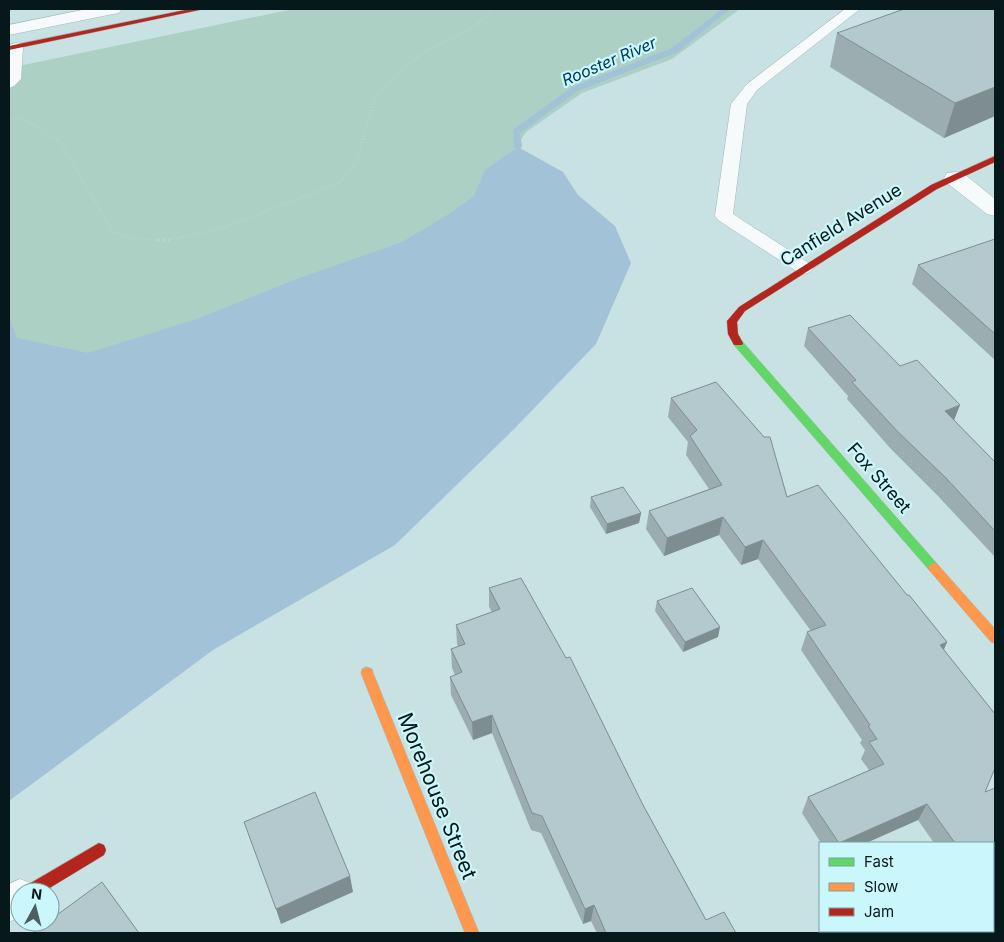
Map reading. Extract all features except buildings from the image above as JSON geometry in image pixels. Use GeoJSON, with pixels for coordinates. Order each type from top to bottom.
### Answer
{"type":"FeatureCollection","features":[{"type":"Feature","properties":{"kind":"street"},"geometry":{"type":"LineString","coordinates":[[9,30],[113,9]]}},
{"type":"Feature","properties":{"kind":"street"},"geometry":{"type":"LineString","coordinates":[[12,48],[200,9]]}},
{"type":"Feature","properties":{"kind":"street","name":"Canfield Avenue"},"geometry":{"type":"LineString","coordinates":[[737,342],[732,328],[732,321],[736,314],[804,268],[934,187],[995,159]]}},
{"type":"Feature","properties":{"kind":"street"},"geometry":{"type":"LineString","coordinates":[[955,178],[995,209]]}},
{"type":"Feature","properties":{"kind":"street","name":"Fox Street"},"geometry":{"type":"LineString","coordinates":[[737,342],[995,638]]}},
{"type":"Feature","properties":{"kind":"street","name":"Morehouse Street"},"geometry":{"type":"LineString","coordinates":[[367,672],[472,933]]}},
{"type":"Feature","properties":{"kind":"street"},"geometry":{"type":"LineString","coordinates":[[46,882],[99,850]]}},
{"type":"Feature","properties":{"kind":"lane"},"geometry":{"type":"LineString","coordinates":[[804,268],[724,216],[739,104],[752,87],[853,9]]}},
{"type":"Feature","properties":{"kind":"lane"},"geometry":{"type":"LineString","coordinates":[[9,83],[14,79],[12,48]]}},
{"type":"Feature","properties":{"kind":"path"},"geometry":{"type":"LineString","coordinates":[[9,117],[23,119],[46,131],[60,142],[113,232],[135,239],[168,240],[223,228],[339,183],[356,164],[374,99],[400,70],[426,51],[474,26],[493,9]]}},
{"type":"Feature","properties":{"kind":"green space"},"geometry":{"type":"Polygon","coordinates":[[[294,9],[740,9],[672,59],[582,93],[526,132],[496,177],[497,231],[9,522],[9,68],[294,9]]]}},
{"type":"Feature","properties":{"kind":"water"},"geometry":{"type":"Polygon","coordinates":[[[518,147],[563,172],[578,195],[615,226],[631,263],[596,344],[515,428],[395,545],[213,650],[9,801],[9,317],[17,338],[88,353],[200,318],[294,280],[402,242],[449,214],[474,196],[485,170],[518,147]]]}},
{"type":"Feature","properties":{"kind":"waterway","name":"Rooster River"},"geometry":{"type":"LineString","coordinates":[[518,147],[516,132],[575,89],[675,50],[726,9]]}},
{"type":"Feature","properties":{"kind":"traffic: fast"},"geometry":{"type":"LineString","coordinates":[[738,343],[934,568]]}},
{"type":"Feature","properties":{"kind":"traffic: slow"},"geometry":{"type":"LineString","coordinates":[[934,568],[995,638]]}},
{"type":"Feature","properties":{"kind":"traffic: slow"},"geometry":{"type":"LineString","coordinates":[[367,673],[472,933]]}},
{"type":"Feature","properties":{"kind":"traffic: jam"},"geometry":{"type":"LineString","coordinates":[[9,48],[200,9]]}},
{"type":"Feature","properties":{"kind":"traffic: jam"},"geometry":{"type":"LineString","coordinates":[[738,343],[733,334],[732,321],[742,309],[934,187],[995,159]]}},
{"type":"Feature","properties":{"kind":"traffic: jam"},"geometry":{"type":"LineString","coordinates":[[46,882],[99,850]]}}]}
